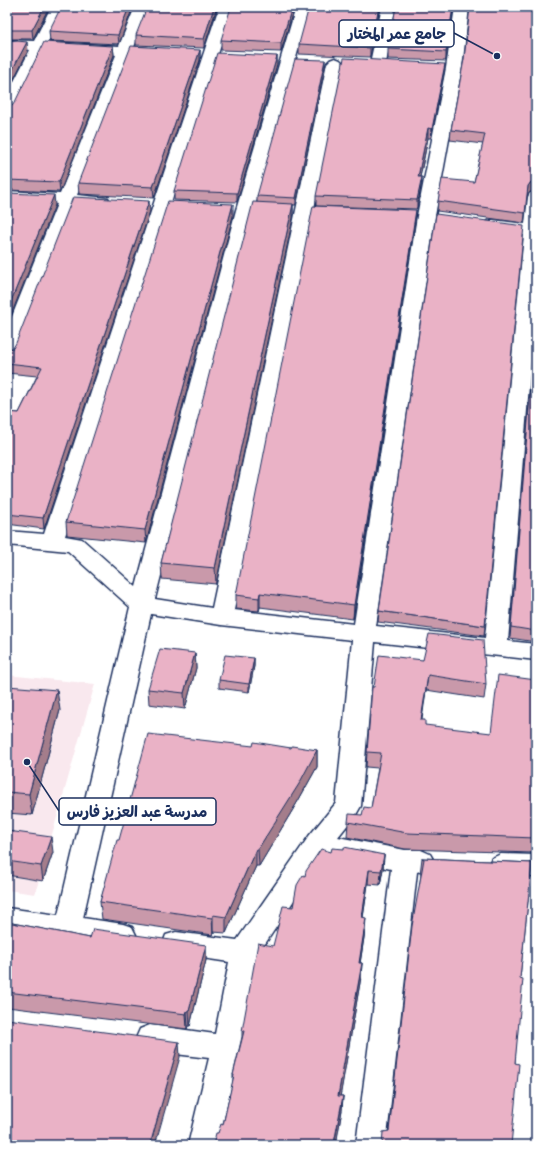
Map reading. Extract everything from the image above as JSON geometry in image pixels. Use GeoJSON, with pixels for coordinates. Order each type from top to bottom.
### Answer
{"type":"FeatureCollection","features":[{"type":"Feature","properties":{"kind":"street"},"geometry":{"type":"LineString","coordinates":[[7,111],[58,7]]}},
{"type":"Feature","properties":{"kind":"street"},"geometry":{"type":"LineString","coordinates":[[7,353],[142,7]]}},
{"type":"Feature","properties":{"kind":"street"},"geometry":{"type":"LineString","coordinates":[[52,542],[212,54],[226,7]]}},
{"type":"Feature","properties":{"kind":"street"},"geometry":{"type":"LineString","coordinates":[[68,926],[142,605],[244,210],[303,7]]}},
{"type":"Feature","properties":{"kind":"street"},"geometry":{"type":"LineString","coordinates":[[221,617],[304,212],[350,63],[389,7]]}},
{"type":"Feature","properties":{"kind":"street"},"geometry":{"type":"LineString","coordinates":[[203,1145],[226,1048],[244,953],[318,843],[348,806],[364,633],[426,216],[446,67],[462,7]]}},
{"type":"Feature","properties":{"kind":"street"},"geometry":{"type":"LineString","coordinates":[[7,44],[125,52],[172,53]]}},
{"type":"Feature","properties":{"kind":"street"},"geometry":{"type":"LineString","coordinates":[[350,63],[393,64]]}},
{"type":"Feature","properties":{"kind":"street"},"geometry":{"type":"LineString","coordinates":[[7,196],[121,204]]}},
{"type":"Feature","properties":{"kind":"street"},"geometry":{"type":"LineString","coordinates":[[496,648],[536,197]]}},
{"type":"Feature","properties":{"kind":"street"},"geometry":{"type":"LineString","coordinates":[[480,224],[534,231]]}},
{"type":"Feature","properties":{"kind":"street"},"geometry":{"type":"LineString","coordinates":[[7,538],[74,544],[142,605],[221,617],[536,652]]}},
{"type":"Feature","properties":{"kind":"street"},"geometry":{"type":"LineString","coordinates":[[318,843],[406,860],[444,862]]}},
{"type":"Feature","properties":{"kind":"street"},"geometry":{"type":"LineString","coordinates":[[371,1145],[406,860]]}},
{"type":"Feature","properties":{"kind":"street"},"geometry":{"type":"LineString","coordinates":[[475,864],[536,866]]}},
{"type":"Feature","properties":{"kind":"street"},"geometry":{"type":"LineString","coordinates":[[7,919],[68,926],[244,953]]}},
{"type":"Feature","properties":{"kind":"street"},"geometry":{"type":"LineString","coordinates":[[124,1035],[226,1048]]}},
{"type":"Feature","properties":{"kind":"shaded area"},"geometry":{"type":"Polygon","coordinates":[[[7,675],[95,684],[35,894],[7,890],[7,675]]]}},
{"type":"Feature","properties":{"kind":"building"},"geometry":{"type":"Polygon","coordinates":[[[7,7],[44,7],[32,30],[7,30],[7,7]]]}},
{"type":"Feature","properties":{"kind":"building"},"geometry":{"type":"Polygon","coordinates":[[[61,7],[129,7],[118,35],[49,31],[61,7]]]}},
{"type":"Feature","properties":{"kind":"building"},"geometry":{"type":"Polygon","coordinates":[[[147,7],[214,7],[204,39],[136,35],[147,7]]]}},
{"type":"Feature","properties":{"kind":"building"},"geometry":{"type":"Polygon","coordinates":[[[231,7],[292,7],[281,43],[221,40],[231,7]]]}},
{"type":"Feature","properties":{"kind":"building"},"geometry":{"type":"Polygon","coordinates":[[[309,7],[379,7],[370,48],[299,44],[309,7]]]}},
{"type":"Feature","properties":{"kind":"building"},"geometry":{"type":"Polygon","coordinates":[[[396,7],[453,7],[446,52],[388,49],[396,7]]]}},
{"type":"Feature","properties":{"kind":"building"},"geometry":{"type":"Polygon","coordinates":[[[470,7],[536,7],[536,181],[531,182],[528,186],[525,213],[438,201],[442,179],[474,182],[485,134],[451,130],[464,59],[470,7]]]}},
{"type":"Feature","properties":{"kind":"building"},"geometry":{"type":"Polygon","coordinates":[[[7,40],[27,42],[7,80],[7,40]]]}},
{"type":"Feature","properties":{"kind":"building"},"geometry":{"type":"Polygon","coordinates":[[[44,42],[113,46],[59,182],[7,180],[7,107],[12,106],[15,102],[44,42]]]}},
{"type":"Feature","properties":{"kind":"building"},"geometry":{"type":"Polygon","coordinates":[[[131,46],[200,50],[153,187],[78,183],[131,46]]]}},
{"type":"Feature","properties":{"kind":"building"},"geometry":{"type":"Polygon","coordinates":[[[217,53],[277,56],[237,193],[174,191],[217,53]]]}},
{"type":"Feature","properties":{"kind":"building"},"geometry":{"type":"Polygon","coordinates":[[[344,58],[445,64],[432,129],[428,128],[418,177],[422,177],[417,200],[316,196],[344,58]]]}},
{"type":"Feature","properties":{"kind":"building"},"geometry":{"type":"Polygon","coordinates":[[[295,59],[325,60],[296,198],[257,196],[295,59]]]}},
{"type":"Feature","properties":{"kind":"building"},"geometry":{"type":"Polygon","coordinates":[[[7,193],[54,195],[7,311],[7,193]]]}},
{"type":"Feature","properties":{"kind":"building"},"geometry":{"type":"Polygon","coordinates":[[[73,197],[149,201],[43,518],[7,514],[7,412],[19,413],[42,367],[7,363],[7,349],[13,348],[16,343],[73,197]]]}},
{"type":"Feature","properties":{"kind":"building"},"geometry":{"type":"Polygon","coordinates":[[[168,201],[233,204],[145,530],[66,522],[168,201]]]}},
{"type":"Feature","properties":{"kind":"building"},"geometry":{"type":"Polygon","coordinates":[[[253,202],[293,204],[215,568],[161,563],[253,202]]]}},
{"type":"Feature","properties":{"kind":"building"},"geometry":{"type":"Polygon","coordinates":[[[313,206],[416,210],[354,605],[260,593],[259,598],[236,595],[313,206]]]}},
{"type":"Feature","properties":{"kind":"building"},"geometry":{"type":"Polygon","coordinates":[[[436,214],[524,226],[485,626],[379,611],[436,214]]]}},
{"type":"Feature","properties":{"kind":"building"},"geometry":{"type":"Polygon","coordinates":[[[536,325],[536,631],[511,627],[536,325]]]}},
{"type":"Feature","properties":{"kind":"building"},"geometry":{"type":"Polygon","coordinates":[[[429,634],[483,640],[486,684],[428,675],[421,720],[425,720],[425,725],[491,733],[498,675],[536,680],[535,838],[407,833],[348,822],[349,814],[362,815],[364,807],[371,808],[381,753],[367,752],[372,687],[374,687],[379,655],[423,660],[429,634]]]}},
{"type":"Feature","properties":{"kind":"building"},"geometry":{"type":"Polygon","coordinates":[[[160,649],[195,653],[184,693],[148,689],[160,649]]]}},
{"type":"Feature","properties":{"kind":"building"},"geometry":{"type":"Polygon","coordinates":[[[225,655],[254,658],[249,684],[219,680],[225,655]]]}},
{"type":"Feature","properties":{"kind":"building"},"geometry":{"type":"Polygon","coordinates":[[[7,686],[57,690],[29,794],[7,792],[7,686]]]}},
{"type":"Feature","properties":{"kind":"building"},"geometry":{"type":"Polygon","coordinates":[[[148,734],[253,746],[254,742],[291,748],[292,746],[317,750],[299,784],[258,849],[256,849],[226,917],[213,915],[212,918],[100,902],[117,840],[119,840],[148,734]]]}},
{"type":"Feature","properties":{"kind":"building"},"geometry":{"type":"Polygon","coordinates":[[[8,831],[51,837],[41,866],[7,861],[8,831]]]}},
{"type":"Feature","properties":{"kind":"building"},"geometry":{"type":"Polygon","coordinates":[[[344,847],[384,855],[381,871],[369,870],[362,917],[366,918],[359,963],[362,963],[338,1096],[343,1096],[334,1143],[340,1145],[213,1145],[216,1133],[218,1133],[221,1124],[223,1125],[244,1031],[242,1031],[258,943],[273,946],[283,906],[293,907],[297,885],[303,875],[305,876],[306,871],[321,849],[331,852],[332,848],[344,849],[344,847]]]}},
{"type":"Feature","properties":{"kind":"building"},"geometry":{"type":"Polygon","coordinates":[[[422,858],[532,863],[520,978],[523,979],[515,1063],[519,1064],[511,1145],[382,1145],[383,1132],[389,1131],[412,926],[424,859],[422,858]]]}},
{"type":"Feature","properties":{"kind":"building"},"geometry":{"type":"Polygon","coordinates":[[[7,922],[90,938],[93,929],[206,945],[189,1011],[187,1011],[186,1014],[7,992],[7,922]]]}},
{"type":"Feature","properties":{"kind":"building"},"geometry":{"type":"Polygon","coordinates":[[[7,1019],[179,1042],[150,1145],[7,1145],[7,1019]]]}},
{"type":"Feature","properties":{"kind":"place","name":"جامع عمر المختار"},"geometry":{"type":"Point","coordinates":[497,56]}},
{"type":"Feature","properties":{"kind":"place","name":"مدرسة عبد العزيز فارس"},"geometry":{"type":"Point","coordinates":[27,762]}}]}
